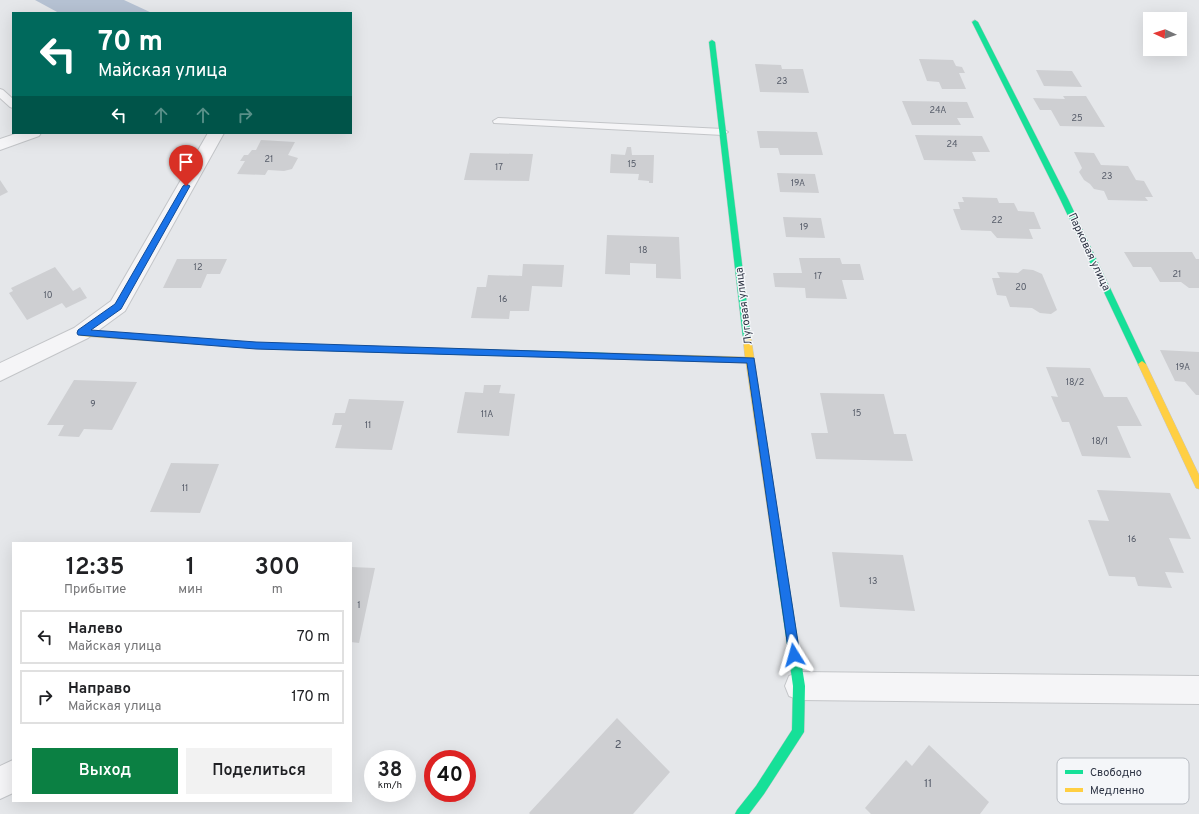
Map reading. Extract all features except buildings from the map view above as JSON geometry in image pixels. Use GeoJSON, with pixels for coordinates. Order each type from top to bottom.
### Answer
{"type":"FeatureCollection","features":[{"type":"Feature","properties":{"kind":"street","name":"Парковая улица"},"geometry":{"type":"LineString","coordinates":[[975,22],[1064,199],[1199,485]]}},
{"type":"Feature","properties":{"kind":"street","name":"Луговая улица"},"geometry":{"type":"LineString","coordinates":[[712,42],[750,360],[799,686],[798,732],[760,790],[741,814]]}},
{"type":"Feature","properties":{"kind":"street"},"geometry":{"type":"LineString","coordinates":[[0,145],[30,134]]}},
{"type":"Feature","properties":{"kind":"street"},"geometry":{"type":"LineString","coordinates":[[0,373],[81,333],[118,306],[215,134]]}},
{"type":"Feature","properties":{"kind":"street"},"geometry":{"type":"LineString","coordinates":[[81,333],[256,346],[750,360]]}},
{"type":"Feature","properties":{"kind":"street"},"geometry":{"type":"LineString","coordinates":[[799,686],[1199,690]]}},
{"type":"Feature","properties":{"kind":"street"},"geometry":{"type":"LineString","coordinates":[[0,784],[12,776]]}},
{"type":"Feature","properties":{"kind":"lane"},"geometry":{"type":"LineString","coordinates":[[0,92],[12,104]]}},
{"type":"Feature","properties":{"kind":"lane"},"geometry":{"type":"LineString","coordinates":[[498,121],[723,132]]}},
{"type":"Feature","properties":{"kind":"water"},"geometry":{"type":"Polygon","coordinates":[[[35,0],[124,0],[150,12],[57,12],[35,0]]]}},
{"type":"Feature","properties":{"kind":"traffic: fast"},"geometry":{"type":"LineString","coordinates":[[975,22],[1064,199],[1142,364]]}},
{"type":"Feature","properties":{"kind":"traffic: fast"},"geometry":{"type":"LineString","coordinates":[[712,42],[747,338]]}},
{"type":"Feature","properties":{"kind":"traffic: fast"},"geometry":{"type":"LineString","coordinates":[[262,346],[609,356]]}},
{"type":"Feature","properties":{"kind":"traffic: fast"},"geometry":{"type":"LineString","coordinates":[[741,814],[760,790],[798,732],[799,686],[777,540]]}},
{"type":"Feature","properties":{"kind":"traffic: slow"},"geometry":{"type":"LineString","coordinates":[[81,333],[262,346]]}},
{"type":"Feature","properties":{"kind":"traffic: slow"},"geometry":{"type":"LineString","coordinates":[[747,338],[777,540]]}},
{"type":"Feature","properties":{"kind":"traffic: slow"},"geometry":{"type":"LineString","coordinates":[[609,356],[750,360]]}},
{"type":"Feature","properties":{"kind":"traffic: slow"},"geometry":{"type":"LineString","coordinates":[[1142,364],[1199,485]]}},
{"type":"Feature","properties":{"kind":"route"},"geometry":{"type":"LineString","coordinates":[[186,186],[118,306],[81,333],[256,346],[750,360],[794,655]]}}]}
